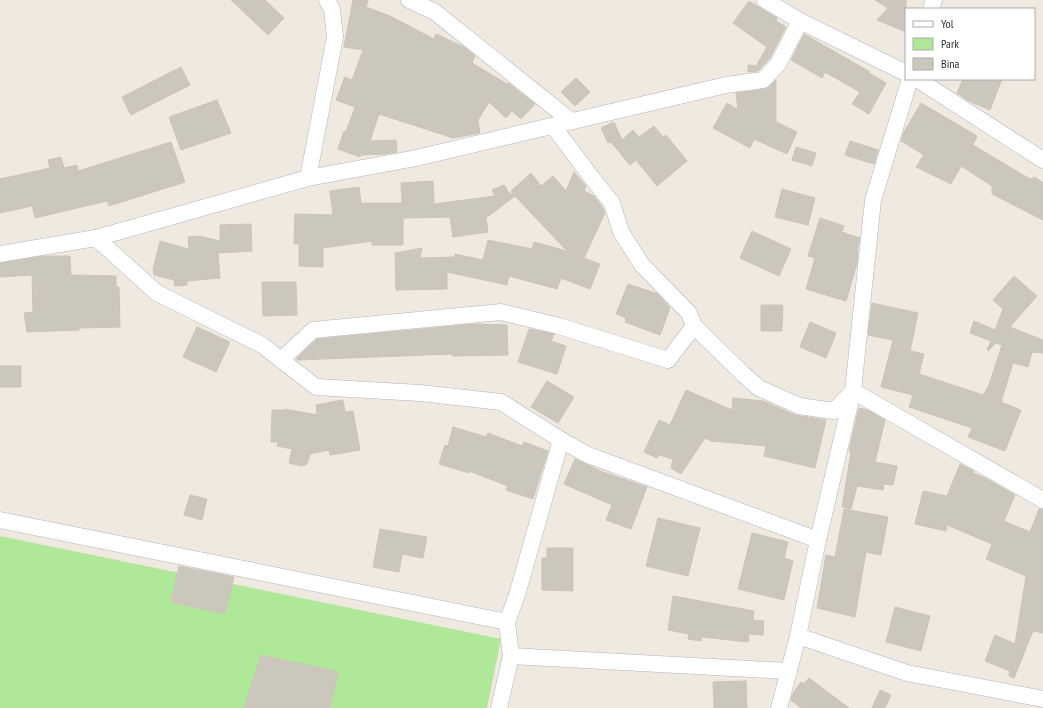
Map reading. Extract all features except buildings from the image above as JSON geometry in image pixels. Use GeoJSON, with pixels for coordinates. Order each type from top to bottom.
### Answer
{"type":"FeatureCollection","features":[{"type":"Feature","properties":{"kind":"street"},"geometry":{"type":"LineString","coordinates":[[308,178],[335,37],[332,9],[327,0]]}},
{"type":"Feature","properties":{"kind":"street"},"geometry":{"type":"LineString","coordinates":[[409,0],[435,12],[571,121]]}},
{"type":"Feature","properties":{"kind":"street"},"geometry":{"type":"LineString","coordinates":[[773,2],[800,21],[905,73]]}},
{"type":"Feature","properties":{"kind":"street"},"geometry":{"type":"LineString","coordinates":[[0,254],[96,238],[308,178],[416,158],[726,85],[763,80],[778,64],[800,21]]}},
{"type":"Feature","properties":{"kind":"street"},"geometry":{"type":"LineString","coordinates":[[778,708],[798,636],[818,540],[853,391],[873,200],[910,80]]}},
{"type":"Feature","properties":{"kind":"street"},"geometry":{"type":"LineString","coordinates":[[919,80],[1043,160]]}},
{"type":"Feature","properties":{"kind":"street"},"geometry":{"type":"LineString","coordinates":[[553,126],[612,203],[621,232],[642,265],[689,312],[694,326],[743,374],[759,388],[799,406],[834,411],[853,391]]}},
{"type":"Feature","properties":{"kind":"street"},"geometry":{"type":"LineString","coordinates":[[96,238],[157,293],[262,346],[316,387],[420,393],[501,402],[561,440],[588,454],[818,540]]}},
{"type":"Feature","properties":{"kind":"street"},"geometry":{"type":"LineString","coordinates":[[281,360],[313,330],[501,312],[559,326],[668,360],[694,326]]}},
{"type":"Feature","properties":{"kind":"street"},"geometry":{"type":"LineString","coordinates":[[853,391],[1043,500]]}},
{"type":"Feature","properties":{"kind":"street"},"geometry":{"type":"LineString","coordinates":[[499,708],[511,656],[508,622],[517,596],[561,440]]}},
{"type":"Feature","properties":{"kind":"street"},"geometry":{"type":"LineString","coordinates":[[0,520],[508,622]]}},
{"type":"Feature","properties":{"kind":"street"},"geometry":{"type":"LineString","coordinates":[[798,636],[907,673],[1041,699]]}},
{"type":"Feature","properties":{"kind":"street"},"geometry":{"type":"LineString","coordinates":[[511,656],[789,671]]}},
{"type":"Feature","properties":{"kind":"green space"},"geometry":{"type":"Polygon","coordinates":[[[0,536],[501,639],[487,708],[0,708],[0,536]]]}}]}
